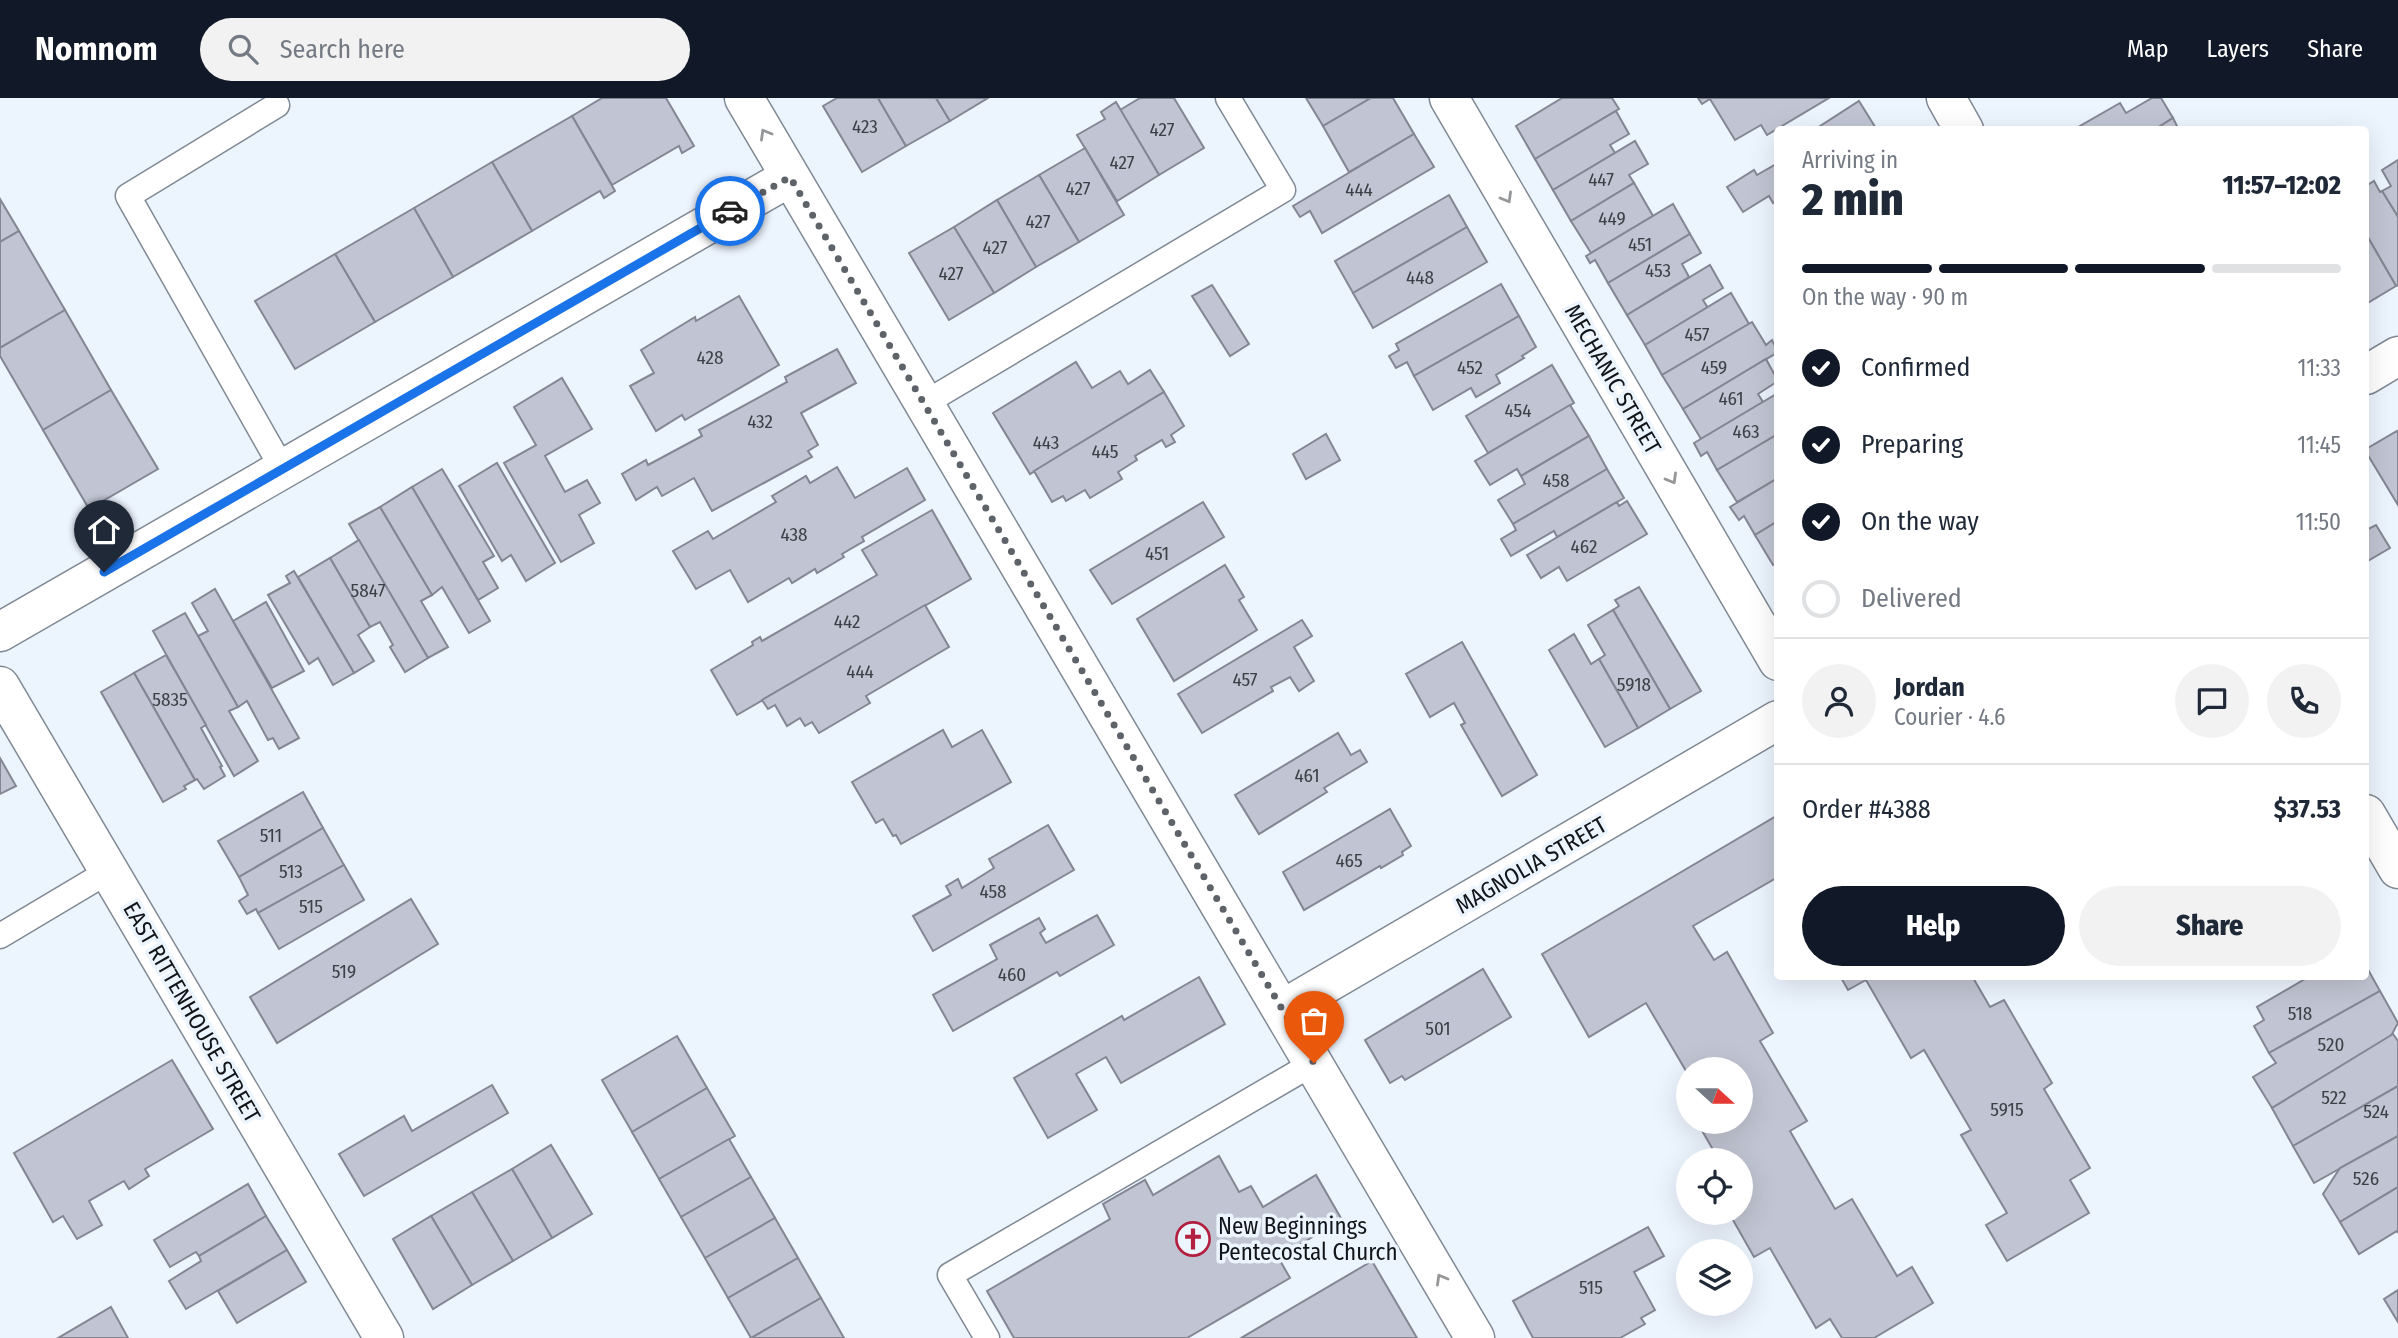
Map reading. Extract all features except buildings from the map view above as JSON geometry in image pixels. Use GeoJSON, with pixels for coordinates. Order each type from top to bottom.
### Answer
{"type":"FeatureCollection","features":[{"type":"Feature","properties":{"kind":"street"},"geometry":{"type":"LineString","coordinates":[[744,98],[1475,1338]]}},
{"type":"Feature","properties":{"kind":"street","name":"MECHANIC STREET"},"geometry":{"type":"LineString","coordinates":[[1449,98],[1774,654]]}},
{"type":"Feature","properties":{"kind":"street"},"geometry":{"type":"LineString","coordinates":[[1945,98],[1962,126]]}},
{"type":"Feature","properties":{"kind":"street"},"geometry":{"type":"LineString","coordinates":[[0,632],[790,177]]}},
{"type":"Feature","properties":{"kind":"street"},"geometry":{"type":"LineString","coordinates":[[2369,373],[2398,356]]}},
{"type":"Feature","properties":{"kind":"street","name":"EAST RITTENHOUSE STREET"},"geometry":{"type":"LineString","coordinates":[[0,686],[384,1338]]}},
{"type":"Feature","properties":{"kind":"street","name":"MAGNOLIA STREET"},"geometry":{"type":"LineString","coordinates":[[1283,1009],[1774,722]]}},
{"type":"Feature","properties":{"kind":"street"},"geometry":{"type":"LineString","coordinates":[[2369,819],[2398,869]]}},
{"type":"Feature","properties":{"kind":"lane"},"geometry":{"type":"LineString","coordinates":[[925,403],[1283,190],[1228,98]]}},
{"type":"Feature","properties":{"kind":"lane"},"geometry":{"type":"LineString","coordinates":[[277,105],[128,196],[282,468]]}},
{"type":"Feature","properties":{"kind":"lane"},"geometry":{"type":"LineString","coordinates":[[0,936],[109,871]]}},
{"type":"Feature","properties":{"kind":"lane"},"geometry":{"type":"LineString","coordinates":[[987,1338],[950,1275],[1314,1063]]}},
{"type":"Feature","properties":{"kind":"way so far"},"geometry":{"type":"LineString","coordinates":[[730,211],[790,177],[1314,1063]]}},
{"type":"Feature","properties":{"kind":"place","name":"New Beginnings Pentecostal Church"},"geometry":{"type":"Point","coordinates":[1193,1239]}},
{"type":"Feature","properties":{"kind":"route"},"geometry":{"type":"LineString","coordinates":[[104,572],[730,211]]}}]}
